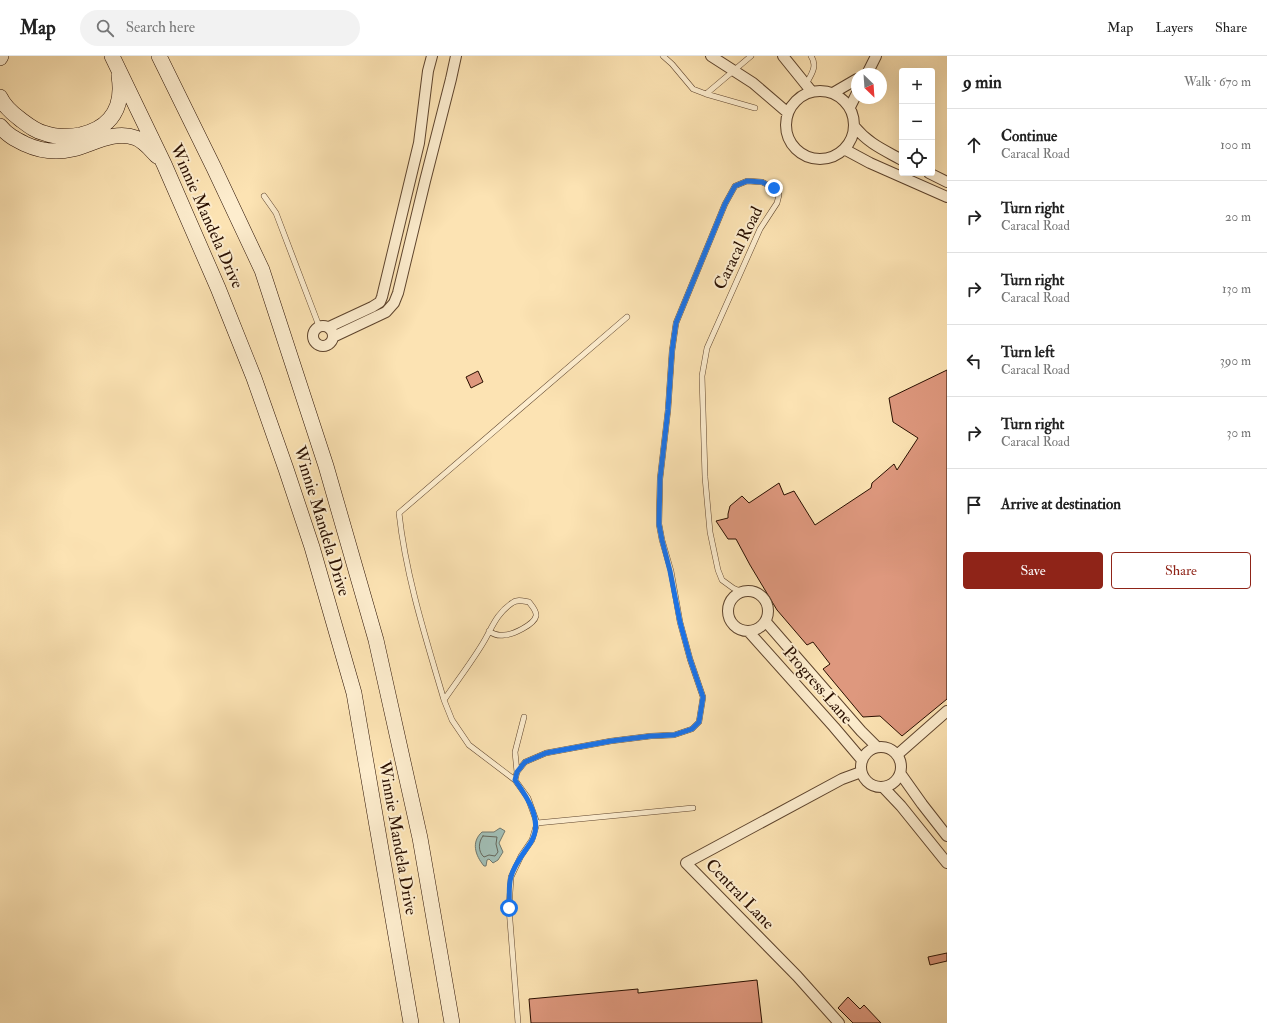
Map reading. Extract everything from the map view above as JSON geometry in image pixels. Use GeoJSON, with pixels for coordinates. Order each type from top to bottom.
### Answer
{"type":"FeatureCollection","features":[{"type":"Feature","properties":{"kind":"main road","name":"Winnie Mandela Drive"},"geometry":{"type":"LineString","coordinates":[[159,56],[262,270],[326,466],[376,640],[420,838],[452,1023]]}},
{"type":"Feature","properties":{"kind":"main road"},"geometry":{"type":"LineString","coordinates":[[167,56],[177,93]]}},
{"type":"Feature","properties":{"kind":"main road","name":"Winnie Mandela Drive"},"geometry":{"type":"LineString","coordinates":[[114,60],[164,164],[218,288],[254,378],[312,547],[354,693],[411,1023]]}},
{"type":"Feature","properties":{"kind":"main road"},"geometry":{"type":"LineString","coordinates":[[0,97],[12,113],[37,131],[45,134],[60,136],[73,136],[86,133],[105,125],[117,108],[120,94],[119,78],[114,60]]}},
{"type":"Feature","properties":{"kind":"main road"},"geometry":{"type":"LineString","coordinates":[[0,126],[10,136],[35,149],[55,152],[72,149],[115,136],[136,138],[145,144],[164,164]]}},
{"type":"Feature","properties":{"kind":"street"},"geometry":{"type":"LineString","coordinates":[[327,330],[372,307],[380,302],[382,297],[419,142],[428,71],[432,56]]}},
{"type":"Feature","properties":{"kind":"street"},"geometry":{"type":"LineString","coordinates":[[327,330],[386,312],[394,303],[398,293],[456,56]]}},
{"type":"Feature","properties":{"kind":"street"},"geometry":{"type":"LineString","coordinates":[[711,56],[753,83],[788,113]]}},
{"type":"Feature","properties":{"kind":"street"},"geometry":{"type":"LineString","coordinates":[[783,56],[809,88],[833,93],[843,99],[850,107],[854,119],[852,138],[844,149],[832,156],[819,159],[810,157],[801,153],[789,140],[786,126],[788,113],[794,103],[809,88]]}},
{"type":"Feature","properties":{"kind":"street"},"geometry":{"type":"LineString","coordinates":[[870,68],[876,56]]}},
{"type":"Feature","properties":{"kind":"street"},"geometry":{"type":"LineString","coordinates":[[833,93],[851,82]]}},
{"type":"Feature","properties":{"kind":"street"},"geometry":{"type":"LineString","coordinates":[[854,126],[863,137],[899,158]]}},
{"type":"Feature","properties":{"kind":"street"},"geometry":{"type":"LineString","coordinates":[[844,149],[870,163],[947,197]]}},
{"type":"Feature","properties":{"kind":"street"},"geometry":{"type":"LineString","coordinates":[[935,176],[947,182]]}},
{"type":"Feature","properties":{"kind":"street"},"geometry":{"type":"LineString","coordinates":[[746,590],[755,592],[763,597],[768,604],[769,614],[766,622],[759,629],[750,632],[740,630],[733,625],[728,617],[728,608],[731,600],[738,593],[742,592],[746,590]]}},
{"type":"Feature","properties":{"kind":"street","name":"Progress Lane"},"geometry":{"type":"LineString","coordinates":[[766,622],[861,731],[877,747]]}},
{"type":"Feature","properties":{"kind":"street","name":"Progress Lane"},"geometry":{"type":"LineString","coordinates":[[750,632],[862,760]]}},
{"type":"Feature","properties":{"kind":"street"},"geometry":{"type":"LineString","coordinates":[[897,755],[947,711]]}},
{"type":"Feature","properties":{"kind":"street"},"geometry":{"type":"LineString","coordinates":[[883,788],[894,783],[900,773],[900,760],[897,755],[888,748],[877,747],[865,754],[860,766],[861,772],[867,782],[872,786],[883,788],[901,806],[947,864]]}},
{"type":"Feature","properties":{"kind":"street","name":"Central Lane"},"geometry":{"type":"LineString","coordinates":[[839,1023],[797,976],[686,862],[842,779],[861,772]]}},
{"type":"Feature","properties":{"kind":"street"},"geometry":{"type":"LineString","coordinates":[[900,773],[947,836]]}},
{"type":"Feature","properties":{"kind":"lane"},"geometry":{"type":"LineString","coordinates":[[663,56],[672,64],[693,89],[755,108]]}},
{"type":"Feature","properties":{"kind":"lane"},"geometry":{"type":"LineString","coordinates":[[706,94],[750,56]]}},
{"type":"Feature","properties":{"kind":"lane"},"geometry":{"type":"LineString","coordinates":[[809,88],[815,65],[811,56]]}},
{"type":"Feature","properties":{"kind":"lane","name":"Caracal Road"},"geometry":{"type":"LineString","coordinates":[[517,772],[525,762],[546,753],[611,741],[674,735],[692,729],[699,722],[703,697],[690,659],[680,622],[659,524],[660,479],[676,323],[725,204],[735,186],[747,181],[762,182],[774,188],[778,195],[777,203],[760,229],[718,322],[707,348],[702,376],[705,476],[710,532],[718,570],[722,580],[733,588],[742,592]]}},
{"type":"Feature","properties":{"kind":"lane"},"geometry":{"type":"LineString","coordinates":[[264,196],[276,213],[327,330]]}},
{"type":"Feature","properties":{"kind":"lane"},"geometry":{"type":"LineString","coordinates":[[518,1023],[509,908],[511,877],[521,856],[532,840],[537,823],[528,798],[515,780],[469,745],[452,720],[444,700],[427,643],[402,542],[399,514],[627,317]]}},
{"type":"Feature","properties":{"kind":"lane"},"geometry":{"type":"LineString","coordinates":[[444,700],[483,643],[492,624],[502,612],[512,602],[520,600],[529,602],[535,609],[536,616],[533,621],[524,628],[504,636],[493,634],[489,631]]}},
{"type":"Feature","properties":{"kind":"lane"},"geometry":{"type":"LineString","coordinates":[[515,780],[517,772],[515,752],[524,718]]}},
{"type":"Feature","properties":{"kind":"lane"},"geometry":{"type":"LineString","coordinates":[[537,823],[693,808]]}},
{"type":"Feature","properties":{"kind":"water"},"geometry":{"type":"Polygon","coordinates":[[[500,828],[505,831],[499,843],[503,852],[498,860],[493,863],[489,859],[487,860],[486,866],[484,866],[478,857],[475,844],[476,840],[482,832],[494,832],[500,828]]]}},
{"type":"Feature","properties":{"kind":"building"},"geometry":{"type":"Polygon","coordinates":[[[947,370],[947,699],[902,736],[880,716],[863,717],[823,669],[830,664],[813,642],[807,645],[777,610],[736,539],[728,539],[716,521],[728,518],[730,506],[742,496],[749,503],[779,483],[784,495],[794,491],[815,525],[871,488],[872,483],[894,464],[897,470],[918,438],[893,422],[889,398],[947,370]]]}},
{"type":"Feature","properties":{"kind":"building"},"geometry":{"type":"Polygon","coordinates":[[[478,371],[483,382],[471,388],[466,377],[478,371]]]}},
{"type":"Feature","properties":{"kind":"building"},"geometry":{"type":"Polygon","coordinates":[[[947,953],[947,961],[930,965],[928,957],[947,953]]]}},
{"type":"Feature","properties":{"kind":"building"},"geometry":{"type":"Polygon","coordinates":[[[757,980],[762,1023],[531,1023],[529,999],[638,989],[638,993],[757,980]]]}},
{"type":"Feature","properties":{"kind":"building"},"geometry":{"type":"Polygon","coordinates":[[[848,997],[860,1009],[864,1005],[881,1023],[853,1023],[838,1008],[848,997]]]}},
{"type":"Feature","properties":{"kind":"route"},"geometry":{"type":"LineString","coordinates":[[509,908],[511,877],[521,856],[532,840],[537,823],[528,798],[515,780],[517,772],[525,762],[546,753],[611,741],[674,735],[692,729],[699,722],[703,697],[690,659],[680,622],[675,590],[664,551],[659,524],[660,479],[668,410],[672,351],[676,323],[725,204],[735,186],[747,181],[762,182],[774,188]]}}]}
